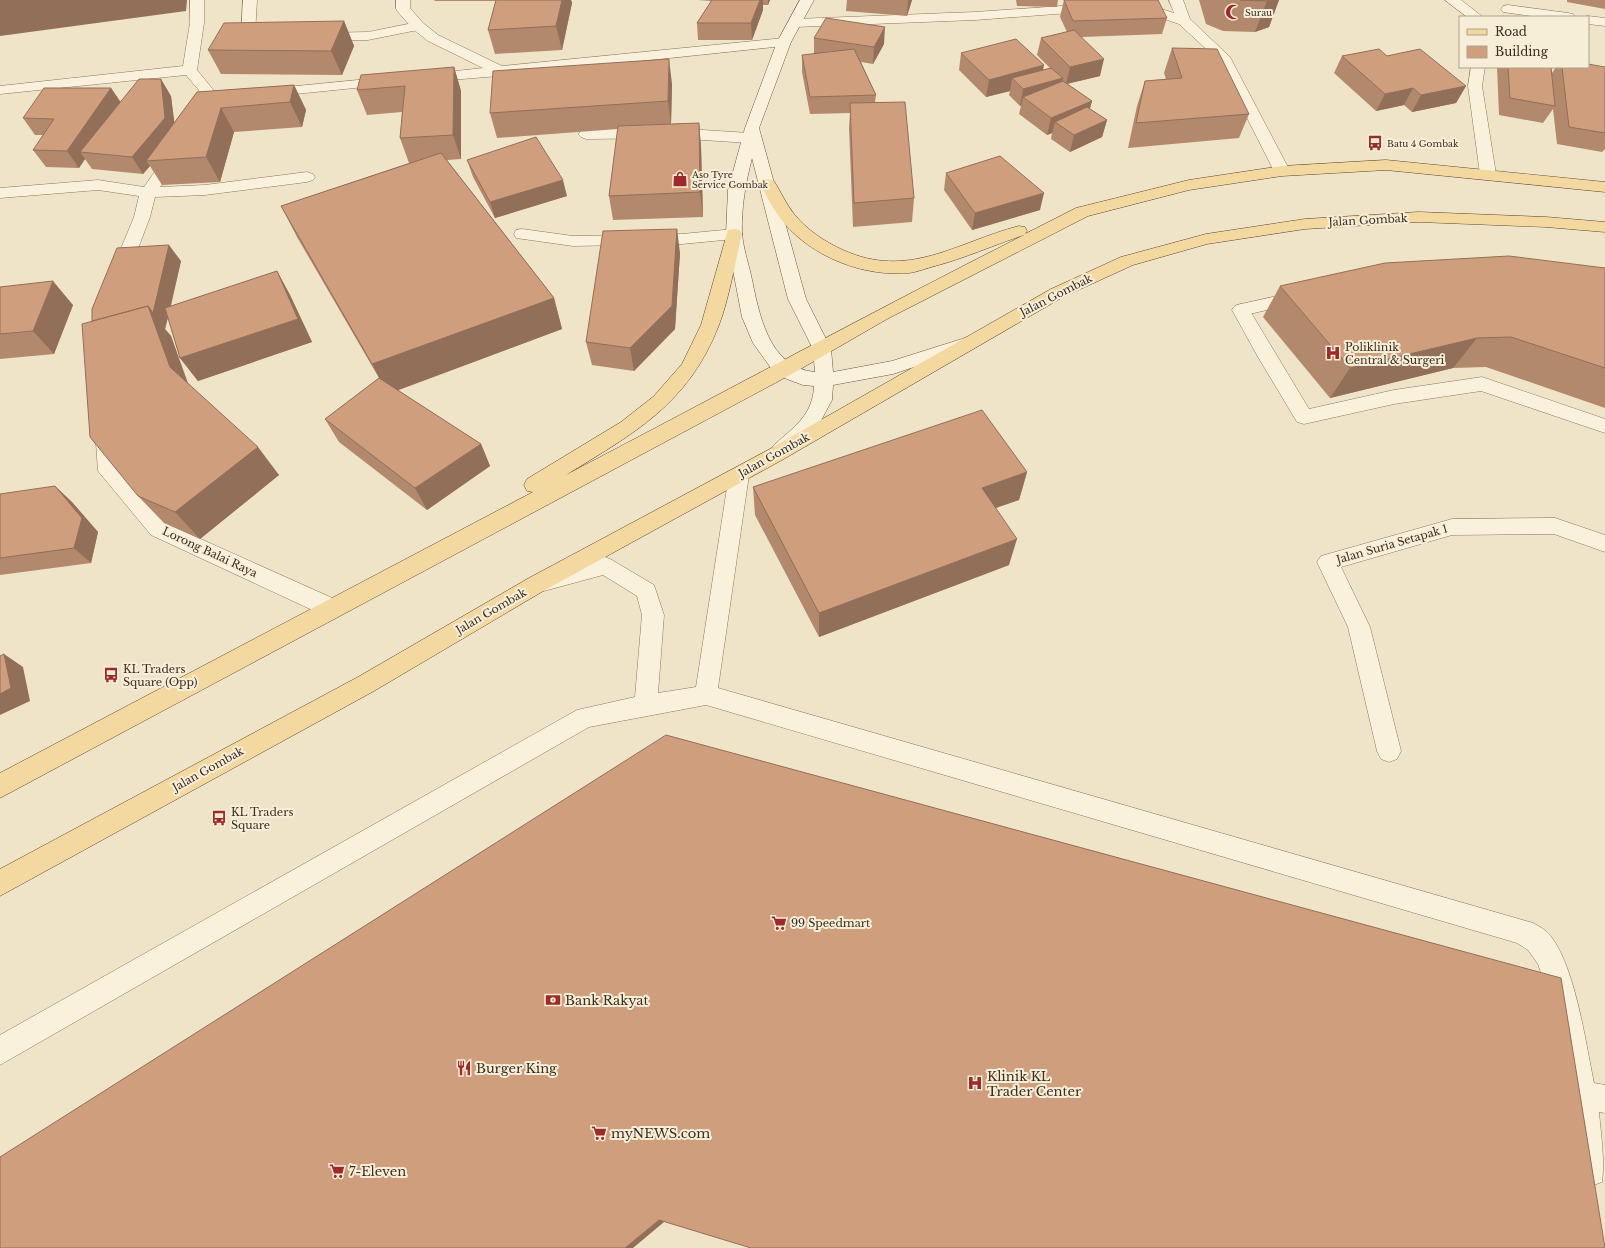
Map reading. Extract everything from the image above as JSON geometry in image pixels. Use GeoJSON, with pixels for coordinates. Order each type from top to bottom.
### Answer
{"type":"FeatureCollection","features":[{"type":"Feature","properties":{"kind":"main road"},"geometry":{"type":"LineString","coordinates":[[768,184],[790,219],[809,239],[830,251],[856,261],[880,266],[909,267],[946,257],[1017,231],[1082,212],[1189,185],[1282,171],[1386,165],[1488,174],[1605,187]]}},
{"type":"Feature","properties":{"kind":"main road"},"geometry":{"type":"LineString","coordinates":[[0,786],[331,608],[783,370],[881,315],[1082,212]]}},
{"type":"Feature","properties":{"kind":"main road","name":"Jalan Gombak"},"geometry":{"type":"LineString","coordinates":[[0,883],[366,684],[537,584],[775,455],[1057,293],[1127,261],[1206,240],[1305,224],[1419,217],[1546,222],[1605,227]]}},
{"type":"Feature","properties":{"kind":"main road"},"geometry":{"type":"LineString","coordinates":[[331,608],[587,453],[628,427],[661,401],[689,368],[710,325],[734,234]]}},
{"type":"Feature","properties":{"kind":"street"},"geometry":{"type":"LineString","coordinates":[[197,0],[197,23],[190,70],[219,104]]}},
{"type":"Feature","properties":{"kind":"street"},"geometry":{"type":"LineString","coordinates":[[250,0],[248,38],[275,38]]}},
{"type":"Feature","properties":{"kind":"street"},"geometry":{"type":"LineString","coordinates":[[403,0],[402,9],[418,26],[434,38],[500,77]]}},
{"type":"Feature","properties":{"kind":"street"},"geometry":{"type":"LineString","coordinates":[[807,0],[784,42],[750,133],[736,190],[734,234],[751,317],[762,343],[783,370],[803,378],[824,380],[893,367],[968,343]]}},
{"type":"Feature","properties":{"kind":"street"},"geometry":{"type":"LineString","coordinates":[[1176,0],[1184,21]]}},
{"type":"Feature","properties":{"kind":"street"},"geometry":{"type":"LineString","coordinates":[[1452,0],[1475,16]]}},
{"type":"Feature","properties":{"kind":"street"},"geometry":{"type":"LineString","coordinates":[[1524,0],[1503,12],[1555,16]]}},
{"type":"Feature","properties":{"kind":"street"},"geometry":{"type":"LineString","coordinates":[[1123,6],[1138,5],[1184,21],[1223,57],[1282,171]]}},
{"type":"Feature","properties":{"kind":"street"},"geometry":{"type":"LineString","coordinates":[[795,23],[975,16],[1107,7]]}},
{"type":"Feature","properties":{"kind":"street"},"geometry":{"type":"LineString","coordinates":[[1589,20],[1605,22]]}},
{"type":"Feature","properties":{"kind":"street"},"geometry":{"type":"LineString","coordinates":[[304,37],[368,36],[418,26]]}},
{"type":"Feature","properties":{"kind":"street"},"geometry":{"type":"LineString","coordinates":[[423,90],[500,77],[784,42]]}},
{"type":"Feature","properties":{"kind":"street"},"geometry":{"type":"LineString","coordinates":[[763,59],[779,57]]}},
{"type":"Feature","properties":{"kind":"street"},"geometry":{"type":"LineString","coordinates":[[392,93],[257,100],[408,79],[500,77],[676,67]]}},
{"type":"Feature","properties":{"kind":"street"},"geometry":{"type":"LineString","coordinates":[[1478,68],[1475,86],[1488,174]]}},
{"type":"Feature","properties":{"kind":"street"},"geometry":{"type":"LineString","coordinates":[[0,90],[190,70]]}},
{"type":"Feature","properties":{"kind":"street"},"geometry":{"type":"LineString","coordinates":[[586,134],[750,133]]}},
{"type":"Feature","properties":{"kind":"street"},"geometry":{"type":"LineString","coordinates":[[750,133],[768,184],[781,241],[797,298],[804,318],[822,349],[824,380],[823,400],[809,425],[775,455]]}},
{"type":"Feature","properties":{"kind":"street"},"geometry":{"type":"LineString","coordinates":[[112,290],[142,217],[148,192],[184,141]]}},
{"type":"Feature","properties":{"kind":"street"},"geometry":{"type":"LineString","coordinates":[[0,193],[98,185],[148,192],[205,190],[307,177]]}},
{"type":"Feature","properties":{"kind":"street"},"geometry":{"type":"LineString","coordinates":[[522,234],[573,241],[682,239],[734,234]]}},
{"type":"Feature","properties":{"kind":"street"},"geometry":{"type":"LineString","coordinates":[[1318,294],[1241,310],[1267,357],[1304,417],[1394,398],[1482,384],[1605,426]]}},
{"type":"Feature","properties":{"kind":"street","name":"Lorong Balai Raya"},"geometry":{"type":"LineString","coordinates":[[103,410],[108,471],[158,529],[331,608]]}},
{"type":"Feature","properties":{"kind":"street"},"geometry":{"type":"LineString","coordinates":[[706,695],[739,475]]}},
{"type":"Feature","properties":{"kind":"street","name":"Jalan Suria Setapak 1"},"geometry":{"type":"LineString","coordinates":[[1389,751],[1359,627],[1328,562],[1452,527],[1554,526],[1605,544]]}},
{"type":"Feature","properties":{"kind":"street"},"geometry":{"type":"LineString","coordinates":[[537,584],[605,566],[646,591],[653,615],[646,706]]}},
{"type":"Feature","properties":{"kind":"street"},"geometry":{"type":"LineString","coordinates":[[0,1051],[585,717],[706,695],[1524,932],[1537,941],[1548,956],[1563,996],[1594,1097],[1594,1195]]}},
{"type":"Feature","properties":{"kind":"building"},"geometry":{"type":"Polygon","coordinates":[[[496,0],[562,0],[556,26],[488,30],[496,0]]]}},
{"type":"Feature","properties":{"kind":"building"},"geometry":{"type":"Polygon","coordinates":[[[712,0],[760,0],[751,23],[697,23],[712,0]]]}},
{"type":"Feature","properties":{"kind":"building"},"geometry":{"type":"Polygon","coordinates":[[[1064,0],[1158,0],[1167,18],[1073,21],[1064,0]]]}},
{"type":"Feature","properties":{"kind":"building"},"geometry":{"type":"Polygon","coordinates":[[[1240,0],[1270,0],[1267,1],[1240,0]]]}},
{"type":"Feature","properties":{"kind":"building"},"geometry":{"type":"Polygon","coordinates":[[[826,18],[885,27],[874,47],[814,38],[826,18]]]}},
{"type":"Feature","properties":{"kind":"building"},"geometry":{"type":"Polygon","coordinates":[[[344,21],[331,51],[208,50],[224,23],[344,21]]]}},
{"type":"Feature","properties":{"kind":"building"},"geometry":{"type":"Polygon","coordinates":[[[1074,30],[1104,59],[1070,67],[1041,38],[1074,30]]]}},
{"type":"Feature","properties":{"kind":"building"},"geometry":{"type":"Polygon","coordinates":[[[1016,39],[1044,65],[989,80],[961,53],[1016,39]]]}},
{"type":"Feature","properties":{"kind":"building"},"geometry":{"type":"Polygon","coordinates":[[[1172,48],[1217,49],[1249,114],[1136,123],[1145,81],[1182,78],[1172,48]]]}},
{"type":"Feature","properties":{"kind":"building"},"geometry":{"type":"Polygon","coordinates":[[[854,49],[876,95],[810,97],[802,55],[854,49]]]}},
{"type":"Feature","properties":{"kind":"building"},"geometry":{"type":"Polygon","coordinates":[[[1379,49],[1387,56],[1420,49],[1466,86],[1421,95],[1413,88],[1385,94],[1342,56],[1379,49]]]}},
{"type":"Feature","properties":{"kind":"building"},"geometry":{"type":"Polygon","coordinates":[[[669,59],[668,101],[490,113],[493,71],[669,59]]]}},
{"type":"Feature","properties":{"kind":"building"},"geometry":{"type":"Polygon","coordinates":[[[1589,64],[1605,67],[1605,133],[1569,127],[1562,68],[1589,68],[1589,64]]]}},
{"type":"Feature","properties":{"kind":"building"},"geometry":{"type":"Polygon","coordinates":[[[454,67],[453,135],[400,138],[405,86],[357,90],[361,75],[454,67]]]}},
{"type":"Feature","properties":{"kind":"building"},"geometry":{"type":"Polygon","coordinates":[[[1051,68],[1063,78],[1023,89],[1012,78],[1051,68]]]}},
{"type":"Feature","properties":{"kind":"building"},"geometry":{"type":"Polygon","coordinates":[[[1508,68],[1551,68],[1555,106],[1510,98],[1508,68]]]}},
{"type":"Feature","properties":{"kind":"building"},"geometry":{"type":"Polygon","coordinates":[[[139,79],[161,79],[165,118],[132,157],[80,152],[139,79]]]}},
{"type":"Feature","properties":{"kind":"building"},"geometry":{"type":"Polygon","coordinates":[[[1063,81],[1092,101],[1051,118],[1023,97],[1063,81]]]}},
{"type":"Feature","properties":{"kind":"building"},"geometry":{"type":"Polygon","coordinates":[[[294,85],[290,102],[221,108],[206,157],[146,161],[197,92],[294,85]]]}},
{"type":"Feature","properties":{"kind":"building"},"geometry":{"type":"Polygon","coordinates":[[[44,88],[111,88],[67,151],[33,150],[54,119],[23,118],[44,88]]]}},
{"type":"Feature","properties":{"kind":"building"},"geometry":{"type":"Polygon","coordinates":[[[905,102],[914,198],[854,203],[850,103],[905,102]]]}},
{"type":"Feature","properties":{"kind":"building"},"geometry":{"type":"Polygon","coordinates":[[[1087,107],[1107,120],[1074,135],[1055,122],[1087,107]]]}},
{"type":"Feature","properties":{"kind":"building"},"geometry":{"type":"Polygon","coordinates":[[[699,123],[700,192],[609,196],[618,126],[699,123]]]}},
{"type":"Feature","properties":{"kind":"building"},"geometry":{"type":"Polygon","coordinates":[[[536,137],[563,180],[490,202],[467,160],[536,137]]]}},
{"type":"Feature","properties":{"kind":"building"},"geometry":{"type":"Polygon","coordinates":[[[441,153],[554,298],[372,364],[281,206],[441,153]]]}},
{"type":"Feature","properties":{"kind":"building"},"geometry":{"type":"Polygon","coordinates":[[[1000,156],[1044,193],[975,213],[946,173],[1000,156]]]}},
{"type":"Feature","properties":{"kind":"building"},"geometry":{"type":"Polygon","coordinates":[[[677,229],[672,306],[630,348],[586,342],[603,231],[677,229]]]}},
{"type":"Feature","properties":{"kind":"building"},"geometry":{"type":"Polygon","coordinates":[[[169,245],[153,313],[148,306],[92,321],[92,309],[117,248],[169,245]]]}},
{"type":"Feature","properties":{"kind":"building"},"geometry":{"type":"Polygon","coordinates":[[[1509,256],[1605,268],[1605,368],[1511,337],[1477,338],[1350,368],[1280,286],[1385,263],[1509,256]]]}},
{"type":"Feature","properties":{"kind":"building"},"geometry":{"type":"Polygon","coordinates":[[[277,271],[298,319],[180,358],[165,308],[277,271]]]}},
{"type":"Feature","properties":{"kind":"building"},"geometry":{"type":"Polygon","coordinates":[[[53,281],[33,331],[0,334],[0,287],[53,281]]]}},
{"type":"Feature","properties":{"kind":"building"},"geometry":{"type":"Polygon","coordinates":[[[148,306],[170,367],[258,447],[175,512],[138,496],[90,437],[82,324],[148,306]]]}},
{"type":"Feature","properties":{"kind":"building"},"geometry":{"type":"Polygon","coordinates":[[[379,378],[481,444],[415,488],[325,419],[379,378]]]}},
{"type":"Feature","properties":{"kind":"building"},"geometry":{"type":"Polygon","coordinates":[[[982,410],[1027,472],[982,488],[1017,539],[819,613],[753,487],[982,410]]]}},
{"type":"Feature","properties":{"kind":"building"},"geometry":{"type":"Polygon","coordinates":[[[55,486],[82,518],[74,548],[0,558],[0,494],[55,486]]]}},
{"type":"Feature","properties":{"kind":"building"},"geometry":{"type":"Polygon","coordinates":[[[4,654],[11,688],[0,694],[0,656],[4,654]]]}},
{"type":"Feature","properties":{"kind":"building"},"geometry":{"type":"Polygon","coordinates":[[[666,735],[1561,978],[1605,1248],[751,1248],[659,1220],[625,1248],[0,1248],[0,1157],[666,735]]]}},
{"type":"Feature","properties":{"kind":"place","name":"Surau"},"geometry":{"type":"Point","coordinates":[1233,12]}},
{"type":"Feature","properties":{"kind":"place","name":"Batu 4 Gombak"},"geometry":{"type":"Point","coordinates":[1375,143]}},
{"type":"Feature","properties":{"kind":"place","name":"Aso Tyre Service Gombak"},"geometry":{"type":"Point","coordinates":[680,179]}},
{"type":"Feature","properties":{"kind":"place","name":"Poliklinik Central & Surgeri"},"geometry":{"type":"Point","coordinates":[1333,353]}},
{"type":"Feature","properties":{"kind":"place","name":"KL Traders Square (Opp)"},"geometry":{"type":"Point","coordinates":[111,675]}},
{"type":"Feature","properties":{"kind":"place","name":"KL Traders Square"},"geometry":{"type":"Point","coordinates":[219,818]}},
{"type":"Feature","properties":{"kind":"place","name":"99 Speedmart"},"geometry":{"type":"Point","coordinates":[779,923]}},
{"type":"Feature","properties":{"kind":"place","name":"Bank Rakyat"},"geometry":{"type":"Point","coordinates":[553,1000]}},
{"type":"Feature","properties":{"kind":"place","name":"Burger King"},"geometry":{"type":"Point","coordinates":[464,1068]}},
{"type":"Feature","properties":{"kind":"place","name":"Klinik KL Trader Center"},"geometry":{"type":"Point","coordinates":[975,1083]}},
{"type":"Feature","properties":{"kind":"place","name":"myNEWS.com"},"geometry":{"type":"Point","coordinates":[599,1133]}},
{"type":"Feature","properties":{"kind":"place","name":"7-Eleven"},"geometry":{"type":"Point","coordinates":[337,1171]}}]}
